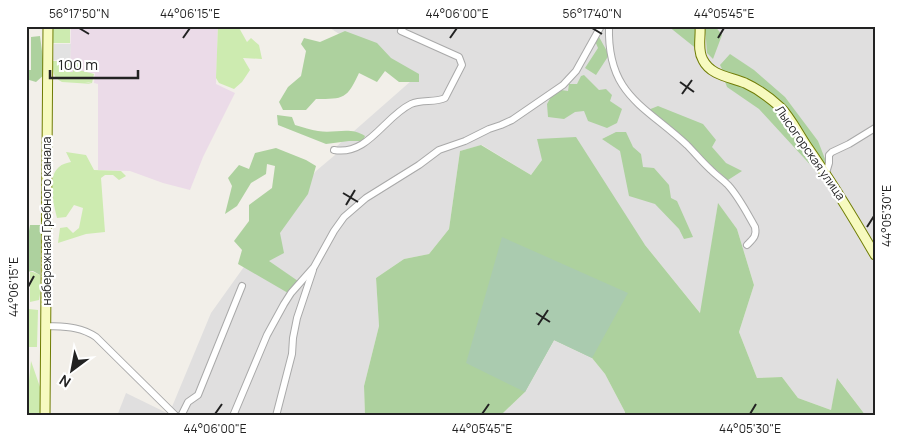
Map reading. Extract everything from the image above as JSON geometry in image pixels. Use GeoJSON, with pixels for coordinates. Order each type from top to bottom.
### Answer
{"type":"FeatureCollection","features":[{"type":"Feature","properties":{"kind":"street","name":"набережная Гребного канала"},"geometry":{"type":"LineString","coordinates":[[45,416],[48,26]]}},
{"type":"Feature","properties":{"kind":"street"},"geometry":{"type":"LineString","coordinates":[[276,416],[292,354],[297,318],[314,267],[344,217],[366,198],[440,150],[512,120],[570,79],[601,26]]}},
{"type":"Feature","properties":{"kind":"street"},"geometry":{"type":"LineString","coordinates":[[609,26],[608,41],[612,58],[617,76],[624,88],[639,106],[686,144],[728,186],[755,227],[754,239],[747,245]]}},
{"type":"Feature","properties":{"kind":"street","name":"Лысогорская улица"},"geometry":{"type":"LineString","coordinates":[[700,26],[699,49],[703,60],[710,68],[722,76],[745,83],[764,94],[782,109],[838,190],[875,255]]}},
{"type":"Feature","properties":{"kind":"street"},"geometry":{"type":"LineString","coordinates":[[334,150],[343,151],[363,144],[410,104],[445,98],[462,65],[459,57],[403,28]]}},
{"type":"Feature","properties":{"kind":"street"},"geometry":{"type":"LineString","coordinates":[[826,173],[829,155],[832,152],[875,128]]}},
{"type":"Feature","properties":{"kind":"street"},"geometry":{"type":"LineString","coordinates":[[233,416],[267,335],[291,293],[314,267]]}},
{"type":"Feature","properties":{"kind":"street"},"geometry":{"type":"LineString","coordinates":[[181,416],[188,402],[198,395],[242,286]]}},
{"type":"Feature","properties":{"kind":"street"},"geometry":{"type":"LineString","coordinates":[[46,326],[78,328],[92,334],[176,416]]}},
{"type":"Feature","properties":{"kind":"shaded area"},"geometry":{"type":"Polygon","coordinates":[[[71,26],[218,26],[216,84],[235,93],[203,157],[190,190],[130,171],[98,170],[98,84],[94,83],[95,73],[70,72],[71,26]]]}},
{"type":"Feature","properties":{"kind":"shaded area"},"geometry":{"type":"Polygon","coordinates":[[[327,26],[875,26],[875,416],[866,416],[838,379],[831,410],[798,398],[782,377],[757,378],[739,332],[754,285],[737,229],[718,204],[701,314],[645,245],[542,160],[531,175],[482,145],[460,151],[449,229],[429,254],[404,259],[376,278],[379,326],[364,386],[365,416],[117,416],[126,393],[169,414],[211,313],[261,243],[316,171],[335,155],[337,146],[411,81],[327,26]]]}},
{"type":"Feature","properties":{"kind":"shaded area"},"geometry":{"type":"Polygon","coordinates":[[[54,44],[71,44],[70,61],[53,60],[54,44]]]}},
{"type":"Feature","properties":{"kind":"shaded area"},"geometry":{"type":"Polygon","coordinates":[[[554,340],[592,358],[605,374],[625,412],[625,416],[502,416],[525,392],[554,340]]]}},
{"type":"Feature","properties":{"kind":"green space"},"geometry":{"type":"Polygon","coordinates":[[[53,26],[70,26],[70,43],[53,43],[53,26]]]}},
{"type":"Feature","properties":{"kind":"green space"},"geometry":{"type":"Polygon","coordinates":[[[218,26],[238,26],[247,42],[251,38],[259,45],[262,59],[243,58],[250,70],[242,82],[234,89],[219,83],[216,78],[218,26]]]}},
{"type":"Feature","properties":{"kind":"green space"},"geometry":{"type":"Polygon","coordinates":[[[668,26],[696,26],[698,50],[668,26]]]}},
{"type":"Feature","properties":{"kind":"green space"},"geometry":{"type":"Polygon","coordinates":[[[705,26],[715,26],[722,35],[713,59],[707,53],[705,26]]]}},
{"type":"Feature","properties":{"kind":"green space"},"geometry":{"type":"Polygon","coordinates":[[[345,31],[377,43],[391,58],[419,74],[419,82],[399,82],[385,71],[377,82],[359,73],[348,93],[344,96],[333,99],[316,99],[306,110],[283,110],[279,102],[288,87],[301,76],[306,51],[301,44],[304,38],[320,42],[345,31]]]}},
{"type":"Feature","properties":{"kind":"green space"},"geometry":{"type":"Polygon","coordinates":[[[598,35],[609,55],[596,75],[585,68],[598,48],[595,41],[598,35]]]}},
{"type":"Feature","properties":{"kind":"green space"},"geometry":{"type":"Polygon","coordinates":[[[40,36],[45,74],[36,82],[26,79],[26,70],[31,70],[31,37],[40,36]]]}},
{"type":"Feature","properties":{"kind":"green space"},"geometry":{"type":"Polygon","coordinates":[[[730,54],[754,70],[785,97],[818,141],[827,164],[823,165],[776,99],[747,81],[723,71],[720,65],[730,54]]]}},
{"type":"Feature","properties":{"kind":"green space"},"geometry":{"type":"Polygon","coordinates":[[[53,61],[69,61],[69,72],[73,72],[72,62],[78,63],[79,70],[94,74],[92,83],[85,82],[92,84],[62,82],[55,76],[53,61]]]}},
{"type":"Feature","properties":{"kind":"green space"},"geometry":{"type":"Polygon","coordinates":[[[584,75],[599,90],[606,89],[612,95],[610,101],[622,109],[617,123],[607,128],[588,121],[584,111],[575,112],[564,119],[548,117],[547,104],[552,95],[561,90],[568,91],[569,84],[577,84],[581,76],[584,75]]]}},
{"type":"Feature","properties":{"kind":"green space"},"geometry":{"type":"Polygon","coordinates":[[[724,79],[761,96],[779,111],[822,171],[815,170],[759,109],[727,87],[724,79]]]}},
{"type":"Feature","properties":{"kind":"green space"},"geometry":{"type":"Polygon","coordinates":[[[658,106],[703,124],[716,140],[712,147],[726,163],[742,171],[728,180],[648,110],[658,106]]]}},
{"type":"Feature","properties":{"kind":"green space"},"geometry":{"type":"Polygon","coordinates":[[[277,115],[292,117],[295,125],[313,130],[324,132],[354,131],[365,136],[363,141],[326,144],[278,125],[277,115]]]}},
{"type":"Feature","properties":{"kind":"green space"},"geometry":{"type":"Polygon","coordinates":[[[616,132],[626,132],[633,147],[641,154],[643,167],[654,168],[669,185],[671,198],[677,201],[693,237],[684,239],[679,229],[655,204],[629,196],[620,151],[602,139],[616,132]]]}},
{"type":"Feature","properties":{"kind":"green space"},"geometry":{"type":"Polygon","coordinates":[[[576,137],[645,245],[700,313],[718,203],[737,229],[754,285],[739,332],[757,378],[782,377],[798,398],[831,410],[837,378],[866,416],[625,416],[625,412],[605,374],[592,358],[554,340],[525,392],[502,416],[365,416],[364,386],[379,326],[376,278],[404,259],[429,254],[449,229],[460,151],[481,145],[531,175],[542,160],[537,139],[576,137]]]}},
{"type":"Feature","properties":{"kind":"green space"},"geometry":{"type":"Polygon","coordinates":[[[276,148],[316,166],[308,194],[280,233],[284,253],[269,261],[298,281],[288,293],[238,264],[242,250],[234,241],[249,221],[249,205],[272,188],[275,166],[267,164],[266,174],[251,183],[237,206],[225,214],[232,186],[228,178],[239,165],[249,169],[255,153],[276,148]]]}},
{"type":"Feature","properties":{"kind":"green space"},"geometry":{"type":"Polygon","coordinates":[[[66,152],[86,155],[94,170],[121,171],[126,176],[119,180],[113,175],[105,175],[101,178],[105,232],[86,234],[58,243],[60,228],[67,227],[73,233],[79,228],[83,208],[74,205],[66,217],[57,218],[52,184],[55,172],[59,167],[71,162],[66,152]]]}},
{"type":"Feature","properties":{"kind":"green space"},"geometry":{"type":"Polygon","coordinates":[[[30,225],[41,225],[40,275],[33,271],[26,272],[26,230],[29,231],[30,225]]]}},
{"type":"Feature","properties":{"kind":"green space"},"geometry":{"type":"Polygon","coordinates":[[[502,237],[628,293],[592,358],[554,340],[525,392],[466,363],[502,237]]]}},
{"type":"Feature","properties":{"kind":"green space"},"geometry":{"type":"Polygon","coordinates":[[[30,272],[40,275],[40,294],[39,300],[30,302],[30,272]]]}},
{"type":"Feature","properties":{"kind":"green space"},"geometry":{"type":"Polygon","coordinates":[[[29,309],[38,310],[37,347],[29,347],[29,309]]]}},
{"type":"Feature","properties":{"kind":"green space"},"geometry":{"type":"Polygon","coordinates":[[[31,361],[40,387],[41,416],[26,416],[26,382],[29,381],[31,361]]]}}]}
